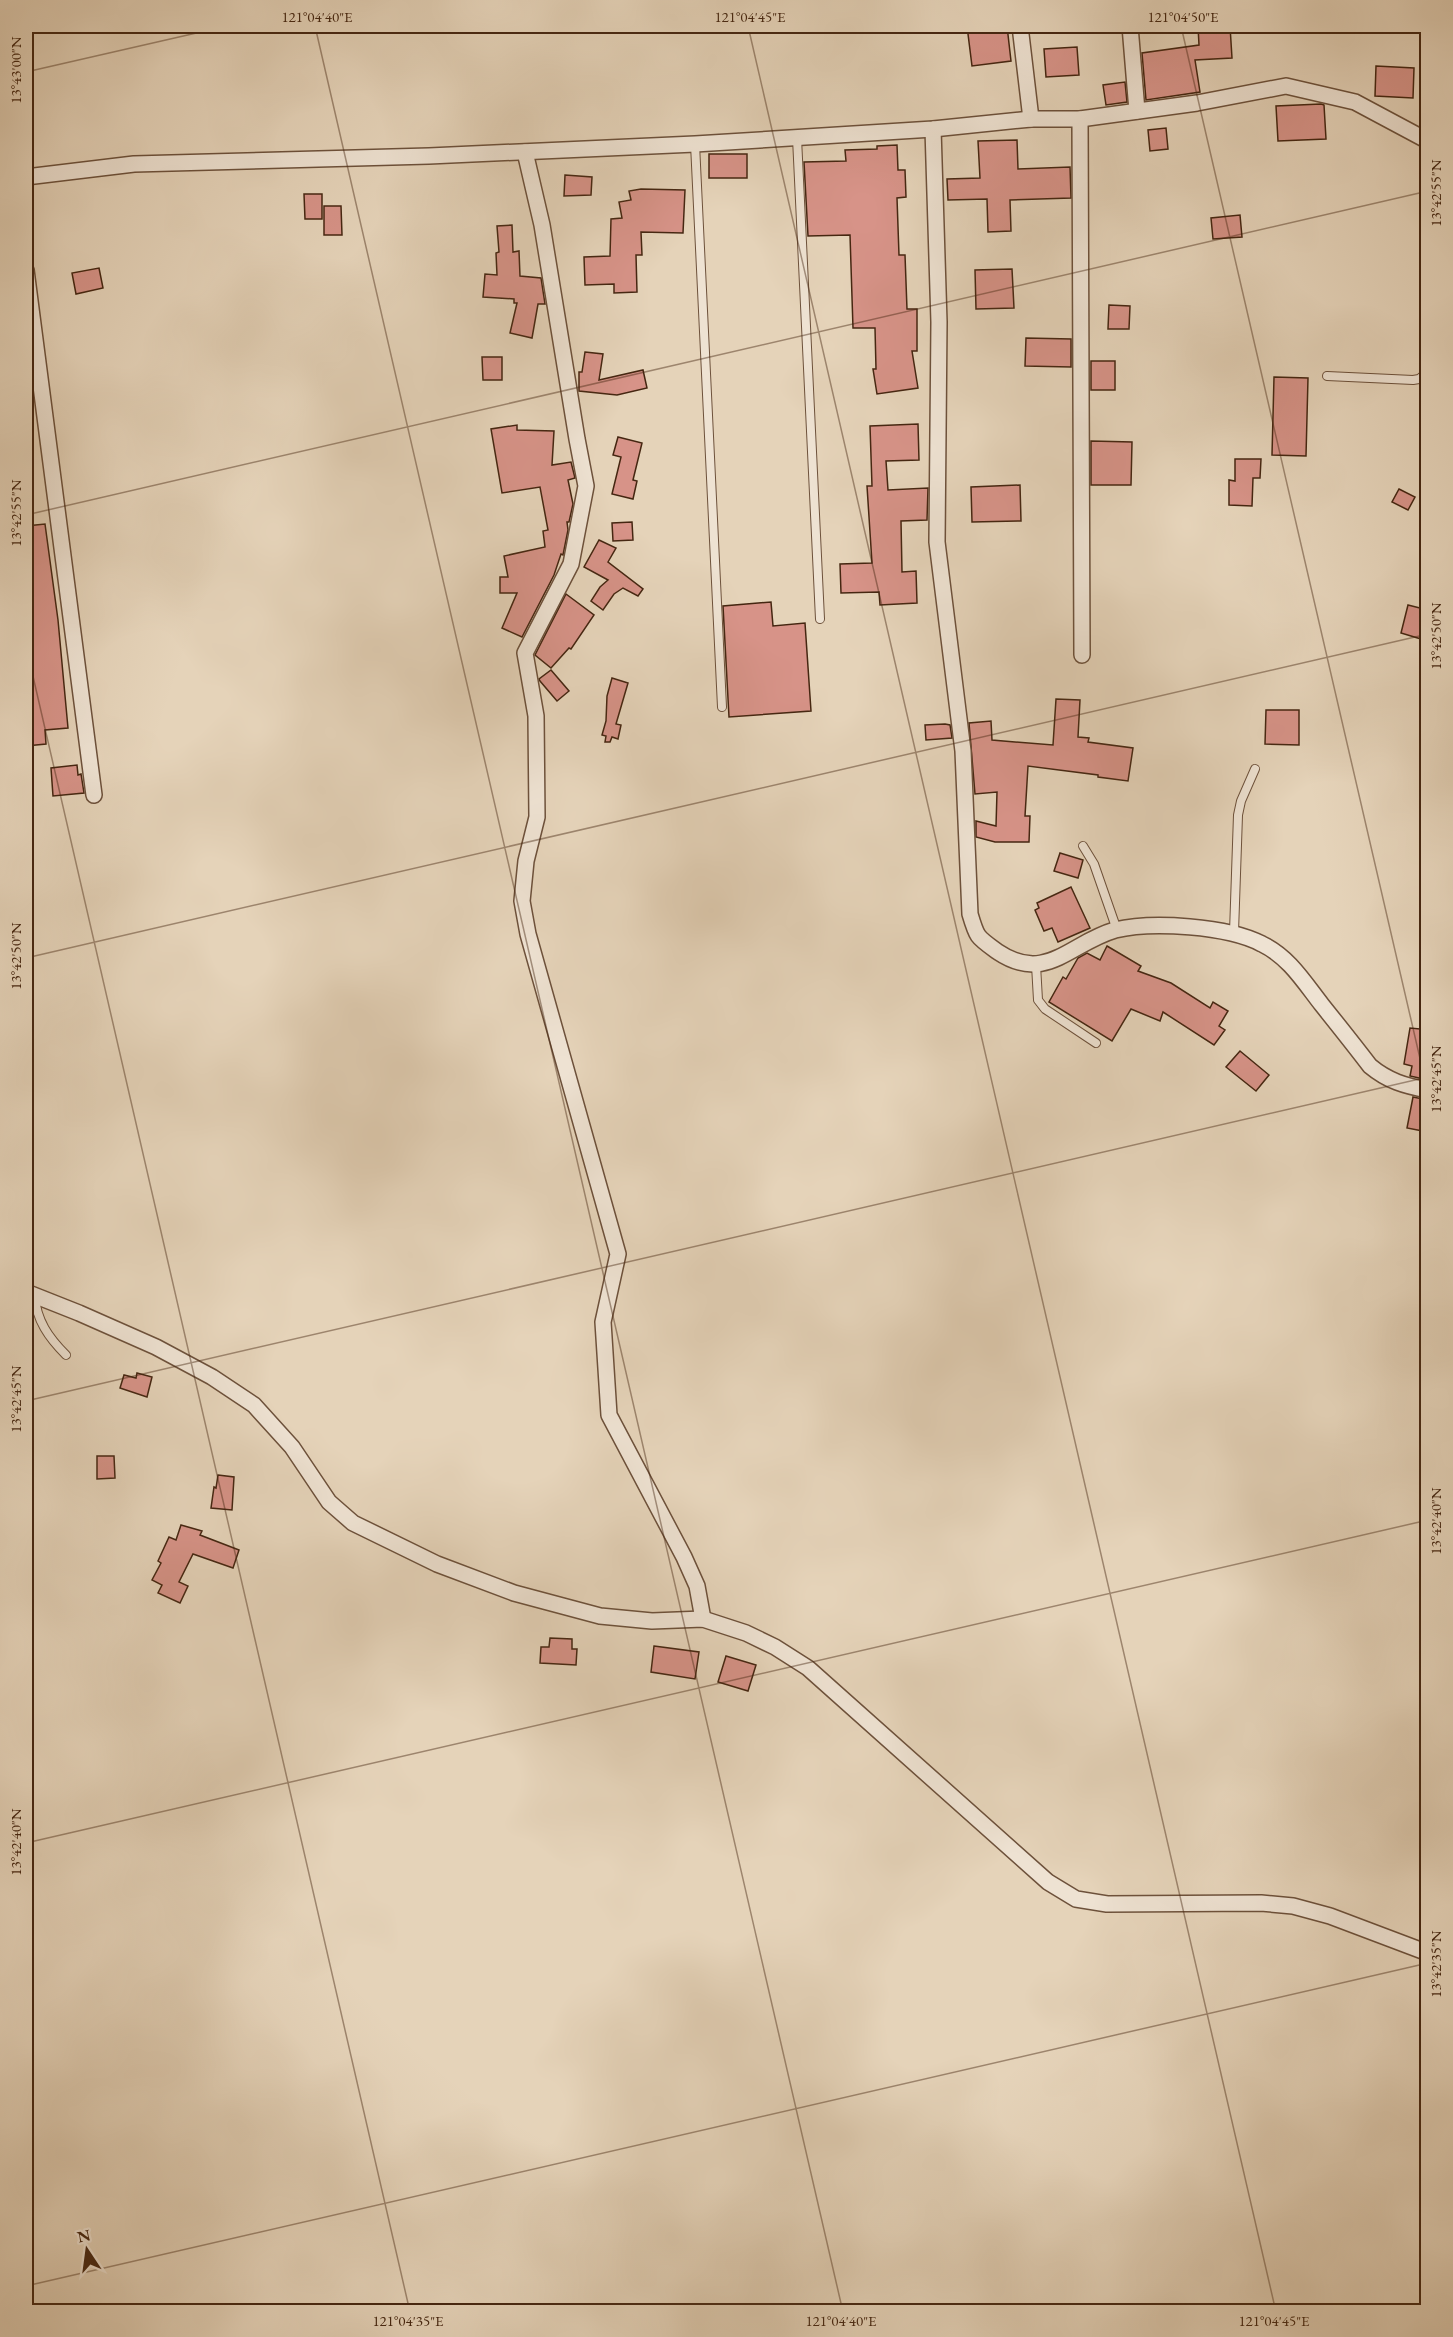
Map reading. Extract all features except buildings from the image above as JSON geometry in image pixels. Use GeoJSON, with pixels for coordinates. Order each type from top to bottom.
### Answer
{"type":"FeatureCollection","features":[{"type":"Feature","properties":{"kind":"street"},"geometry":{"type":"LineString","coordinates":[[1020,26],[1031,119]]}},
{"type":"Feature","properties":{"kind":"street"},"geometry":{"type":"LineString","coordinates":[[1130,26],[1137,111]]}},
{"type":"Feature","properties":{"kind":"street"},"geometry":{"type":"LineString","coordinates":[[26,177],[134,164],[525,152],[695,144],[933,129],[1031,119],[1080,119],[1197,103],[1286,86],[1355,102],[1428,141]]}},
{"type":"Feature","properties":{"kind":"street"},"geometry":{"type":"LineString","coordinates":[[1080,119],[1082,655]]}},
{"type":"Feature","properties":{"kind":"street"},"geometry":{"type":"LineString","coordinates":[[933,129],[939,322],[937,542],[963,751],[970,914],[977,937],[1007,958],[1028,965],[1036,965],[1043,964],[1117,930],[1156,925],[1234,933],[1263,944],[1287,960],[1370,1065],[1383,1077],[1403,1086],[1428,1090]]}},
{"type":"Feature","properties":{"kind":"street"},"geometry":{"type":"LineString","coordinates":[[525,152],[542,225],[586,486],[571,564],[525,653],[536,717],[537,817],[526,861],[522,901],[528,934],[618,1254],[603,1322],[609,1415],[684,1557],[697,1586],[704,1619]]}},
{"type":"Feature","properties":{"kind":"street"},"geometry":{"type":"LineString","coordinates":[[26,270],[94,795]]}},
{"type":"Feature","properties":{"kind":"street"},"geometry":{"type":"LineString","coordinates":[[30,1294],[156,1347],[212,1377],[254,1405],[292,1447],[329,1502],[353,1522],[436,1564],[514,1593],[600,1616],[652,1621],[704,1619],[775,1647],[808,1668],[1048,1882],[1076,1899],[1107,1904],[1293,1906],[1330,1916],[1428,1953]]}},
{"type":"Feature","properties":{"kind":"lane"},"geometry":{"type":"LineString","coordinates":[[797,138],[820,619]]}},
{"type":"Feature","properties":{"kind":"lane"},"geometry":{"type":"LineString","coordinates":[[695,144],[722,707]]}},
{"type":"Feature","properties":{"kind":"lane"},"geometry":{"type":"LineString","coordinates":[[1327,376],[1413,380],[1419,379],[1428,372]]}},
{"type":"Feature","properties":{"kind":"lane"},"geometry":{"type":"LineString","coordinates":[[1234,933],[1238,814],[1255,769]]}},
{"type":"Feature","properties":{"kind":"lane"},"geometry":{"type":"LineString","coordinates":[[1083,846],[1094,864],[1117,930]]}},
{"type":"Feature","properties":{"kind":"lane"},"geometry":{"type":"LineString","coordinates":[[1036,965],[1038,1000],[1045,1009],[1096,1043]]}},
{"type":"Feature","properties":{"kind":"lane"},"geometry":{"type":"LineString","coordinates":[[30,1294],[38,1317],[66,1355]]}}]}
